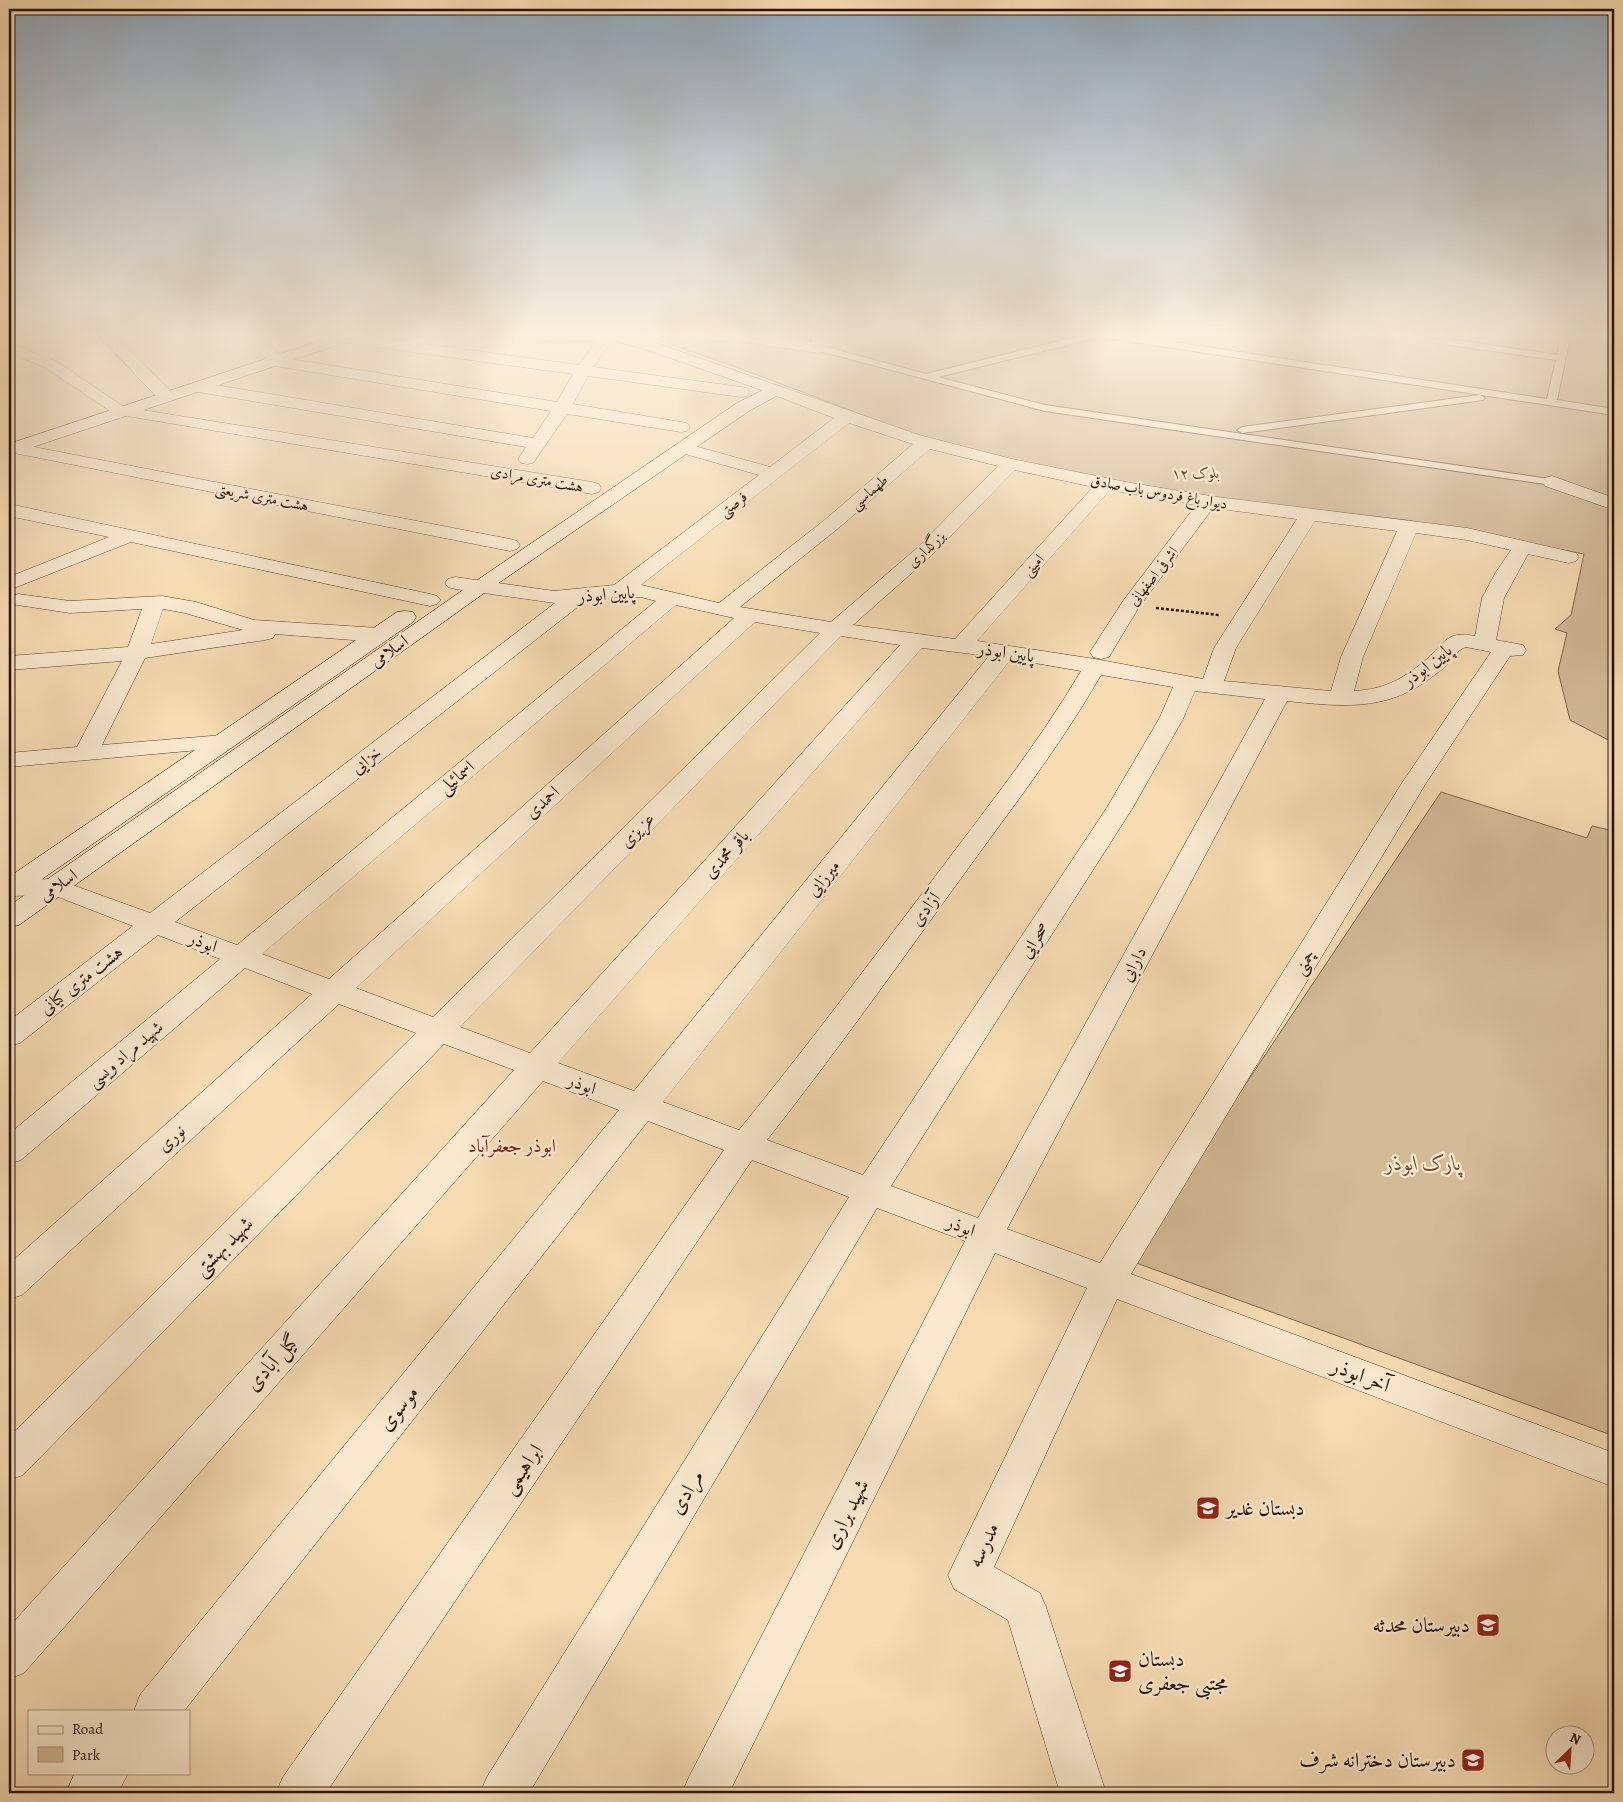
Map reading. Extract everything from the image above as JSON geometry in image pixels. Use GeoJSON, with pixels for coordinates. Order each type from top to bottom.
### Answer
{"type":"FeatureCollection","features":[{"type":"Feature","properties":{"kind":"street"},"geometry":{"type":"LineString","coordinates":[[10,445],[96,417]]}},
{"type":"Feature","properties":{"kind":"street","name":"هشت متری مرادی"},"geometry":{"type":"LineString","coordinates":[[169,417],[592,488]]}},
{"type":"Feature","properties":{"kind":"street"},"geometry":{"type":"LineString","coordinates":[[377,417],[537,444]]}},
{"type":"Feature","properties":{"kind":"street"},"geometry":{"type":"LineString","coordinates":[[515,476],[556,417]]}},
{"type":"Feature","properties":{"kind":"street"},"geometry":{"type":"LineString","coordinates":[[600,417],[682,437],[772,473]]}},
{"type":"Feature","properties":{"kind":"street","name":"اسلامی"},"geometry":{"type":"LineString","coordinates":[[10,888],[592,488],[714,417]]}},
{"type":"Feature","properties":{"kind":"street","name":"اسلامی"},"geometry":{"type":"LineString","coordinates":[[9,919],[480,587],[682,437],[722,417]]}},
{"type":"Feature","properties":{"kind":"street","name":"فرصتی"},"geometry":{"type":"LineString","coordinates":[[620,591],[845,417]]}},
{"type":"Feature","properties":{"kind":"street","name":"دیوار باغ فردوس باب صادق"},"geometry":{"type":"LineString","coordinates":[[849,417],[927,442],[1011,464],[1106,484],[1208,502],[1467,534],[1569,557]]}},
{"type":"Feature","properties":{"kind":"street","name":"طهماسبی"},"geometry":{"type":"LineString","coordinates":[[723,610],[834,522],[927,442]]}},
{"type":"Feature","properties":{"kind":"street","name":"هشت متری شریعتی"},"geometry":{"type":"LineString","coordinates":[[10,445],[510,545]]}},
{"type":"Feature","properties":{"kind":"street","name":"بزرگداری"},"geometry":{"type":"LineString","coordinates":[[836,630],[924,552],[1011,464]]}},
{"type":"Feature","properties":{"kind":"street"},"geometry":{"type":"LineString","coordinates":[[1552,482],[1614,496]]}},
{"type":"Feature","properties":{"kind":"street"},"geometry":{"type":"LineString","coordinates":[[1552,482],[1614,504]]}},
{"type":"Feature","properties":{"kind":"street","name":"امینی"},"geometry":{"type":"LineString","coordinates":[[961,646],[1106,484]]}},
{"type":"Feature","properties":{"kind":"street","name":"اشرفی اصفهانی"},"geometry":{"type":"LineString","coordinates":[[1098,659],[1130,605],[1208,502]]}},
{"type":"Feature","properties":{"kind":"street"},"geometry":{"type":"LineString","coordinates":[[9,510],[430,600]]}},
{"type":"Feature","properties":{"kind":"street","name":"صحرایی"},"geometry":{"type":"LineString","coordinates":[[870,1191],[1119,809],[1171,720],[1225,648],[1309,515]]}},
{"type":"Feature","properties":{"kind":"street"},"geometry":{"type":"LineString","coordinates":[[1341,698],[1352,657],[1409,526]]}},
{"type":"Feature","properties":{"kind":"street"},"geometry":{"type":"LineString","coordinates":[[11,597],[130,536]]}},
{"type":"Feature","properties":{"kind":"street"},"geometry":{"type":"LineString","coordinates":[[1501,646],[1493,598],[1506,572],[1523,546]]}},
{"type":"Feature","properties":{"kind":"street","name":"پایین ابوذر"},"geometry":{"type":"LineString","coordinates":[[455,583],[554,597],[641,591],[723,610],[836,630],[1005,651],[1098,659],[1199,684],[1341,698],[1380,696],[1408,684],[1435,664],[1453,644],[1464,640],[1501,646]]}},
{"type":"Feature","properties":{"kind":"street","name":"خزایی"},"geometry":{"type":"LineString","coordinates":[[154,924],[578,596]]}},
{"type":"Feature","properties":{"kind":"street"},"geometry":{"type":"LineString","coordinates":[[11,597],[70,607],[155,602],[188,607],[253,626],[379,635]]}},
{"type":"Feature","properties":{"kind":"street","name":"اسمائیلی"},"geometry":{"type":"LineString","coordinates":[[240,956],[672,598]]}},
{"type":"Feature","properties":{"kind":"street"},"geometry":{"type":"LineString","coordinates":[[86,754],[137,653],[155,602]]}},
{"type":"Feature","properties":{"kind":"street","name":"احمدی"},"geometry":{"type":"LineString","coordinates":[[333,991],[751,614]]}},
{"type":"Feature","properties":{"kind":"street"},"geometry":{"type":"LineString","coordinates":[[9,663],[137,653],[291,629]]}},
{"type":"Feature","properties":{"kind":"street","name":"عزیزی"},"geometry":{"type":"LineString","coordinates":[[438,1030],[836,630]]}},
{"type":"Feature","properties":{"kind":"street","name":"باقر محمدی"},"geometry":{"type":"LineString","coordinates":[[535,1066],[916,641]]}},
{"type":"Feature","properties":{"kind":"street","name":"چمنی"},"geometry":{"type":"LineString","coordinates":[[1108,1280],[1414,783],[1501,646]]}},
{"type":"Feature","properties":{"kind":"street","name":"میرزایی"},"geometry":{"type":"LineString","coordinates":[[640,1106],[1005,651]]}},
{"type":"Feature","properties":{"kind":"street","name":"آزادی"},"geometry":{"type":"LineString","coordinates":[[745,1145],[802,1074],[1015,787],[1068,713],[1098,659]]}},
{"type":"Feature","properties":{"kind":"street","name":"دارابی"},"geometry":{"type":"LineString","coordinates":[[986,1235],[1280,693]]}},
{"type":"Feature","properties":{"kind":"street"},"geometry":{"type":"LineString","coordinates":[[9,760],[223,742]]}},
{"type":"Feature","properties":{"kind":"street"},"geometry":{"type":"LineString","coordinates":[[10,888],[56,887]]}},
{"type":"Feature","properties":{"kind":"street","name":"ابوذر"},"geometry":{"type":"LineString","coordinates":[[56,887],[1108,1280]]}},
{"type":"Feature","properties":{"kind":"street","name":"هشت متری کیانی"},"geometry":{"type":"LineString","coordinates":[[9,1036],[154,924]]}},
{"type":"Feature","properties":{"kind":"street","name":"شهید مراد ویسی"},"geometry":{"type":"LineString","coordinates":[[9,1152],[240,956]]}},
{"type":"Feature","properties":{"kind":"street","name":"نوری"},"geometry":{"type":"LineString","coordinates":[[9,1285],[333,991]]}},
{"type":"Feature","properties":{"kind":"street","name":"شهید بهشتی"},"geometry":{"type":"LineString","coordinates":[[9,1463],[438,1030]]}},
{"type":"Feature","properties":{"kind":"street","name":"گیل آبادی"},"geometry":{"type":"LineString","coordinates":[[9,1658],[535,1066]]}},
{"type":"Feature","properties":{"kind":"street","name":"موسوی"},"geometry":{"type":"LineString","coordinates":[[157,1710],[640,1106]]}},
{"type":"Feature","properties":{"kind":"street","name":"ابراهیمی"},"geometry":{"type":"LineString","coordinates":[[299,1793],[745,1145]]}},
{"type":"Feature","properties":{"kind":"street","name":"مرادی"},"geometry":{"type":"LineString","coordinates":[[503,1793],[870,1191]]}},
{"type":"Feature","properties":{"kind":"street","name":"شهید براری"},"geometry":{"type":"LineString","coordinates":[[705,1793],[986,1235]]}},
{"type":"Feature","properties":{"kind":"street","name":"آخر ابوذر"},"geometry":{"type":"LineString","coordinates":[[1108,1280],[1614,1470]]}},
{"type":"Feature","properties":{"kind":"street","name":"مدرسه"},"geometry":{"type":"LineString","coordinates":[[1083,1793],[1025,1607],[969,1575],[1108,1280]]}},
{"type":"Feature","properties":{"kind":"street"},"geometry":{"type":"LineString","coordinates":[[90,1793],[105,1774]]}},
{"type":"Feature","properties":{"kind":"lane"},"geometry":{"type":"LineString","coordinates":[[1109,417],[1552,482]]}},
{"type":"Feature","properties":{"kind":"lane"},"geometry":{"type":"LineString","coordinates":[[1221,433],[1338,417]]}},
{"type":"Feature","properties":{"kind":"path"},"geometry":{"type":"LineString","coordinates":[[1130,605],[1243,618]]}},
{"type":"Feature","properties":{"kind":"green space","name":"بلوک ۱۲"},"geometry":{"type":"Polygon","coordinates":[[[868,417],[1614,417],[1614,743],[1570,720],[1558,671],[1567,633],[1555,629],[1571,615],[1584,554],[1406,520],[1188,496],[1034,465],[905,431],[868,417]]]}},
{"type":"Feature","properties":{"kind":"green space","name":"پارک ابوذر"},"geometry":{"type":"Polygon","coordinates":[[[1441,792],[1587,838],[1592,826],[1614,831],[1614,1436],[1128,1260],[1441,792]]]}},
{"type":"Feature","properties":{"kind":"place","name":"دبستان غدیر"},"geometry":{"type":"Point","coordinates":[1208,1508]}},
{"type":"Feature","properties":{"kind":"place","name":"دبیرستان محدثه"},"geometry":{"type":"Point","coordinates":[1488,1625]}},
{"type":"Feature","properties":{"kind":"place","name":"دبستان مجتبی جعفری"},"geometry":{"type":"Point","coordinates":[1120,1671]}},
{"type":"Feature","properties":{"kind":"place","name":"دبیرستان دخترانه شرف"},"geometry":{"type":"Point","coordinates":[1473,1760]}},
{"type":"Feature","properties":{"kind":"district","name":"ابوذر جعفرآباد"},"geometry":{"type":"Point","coordinates":[512,1146]}}]}
